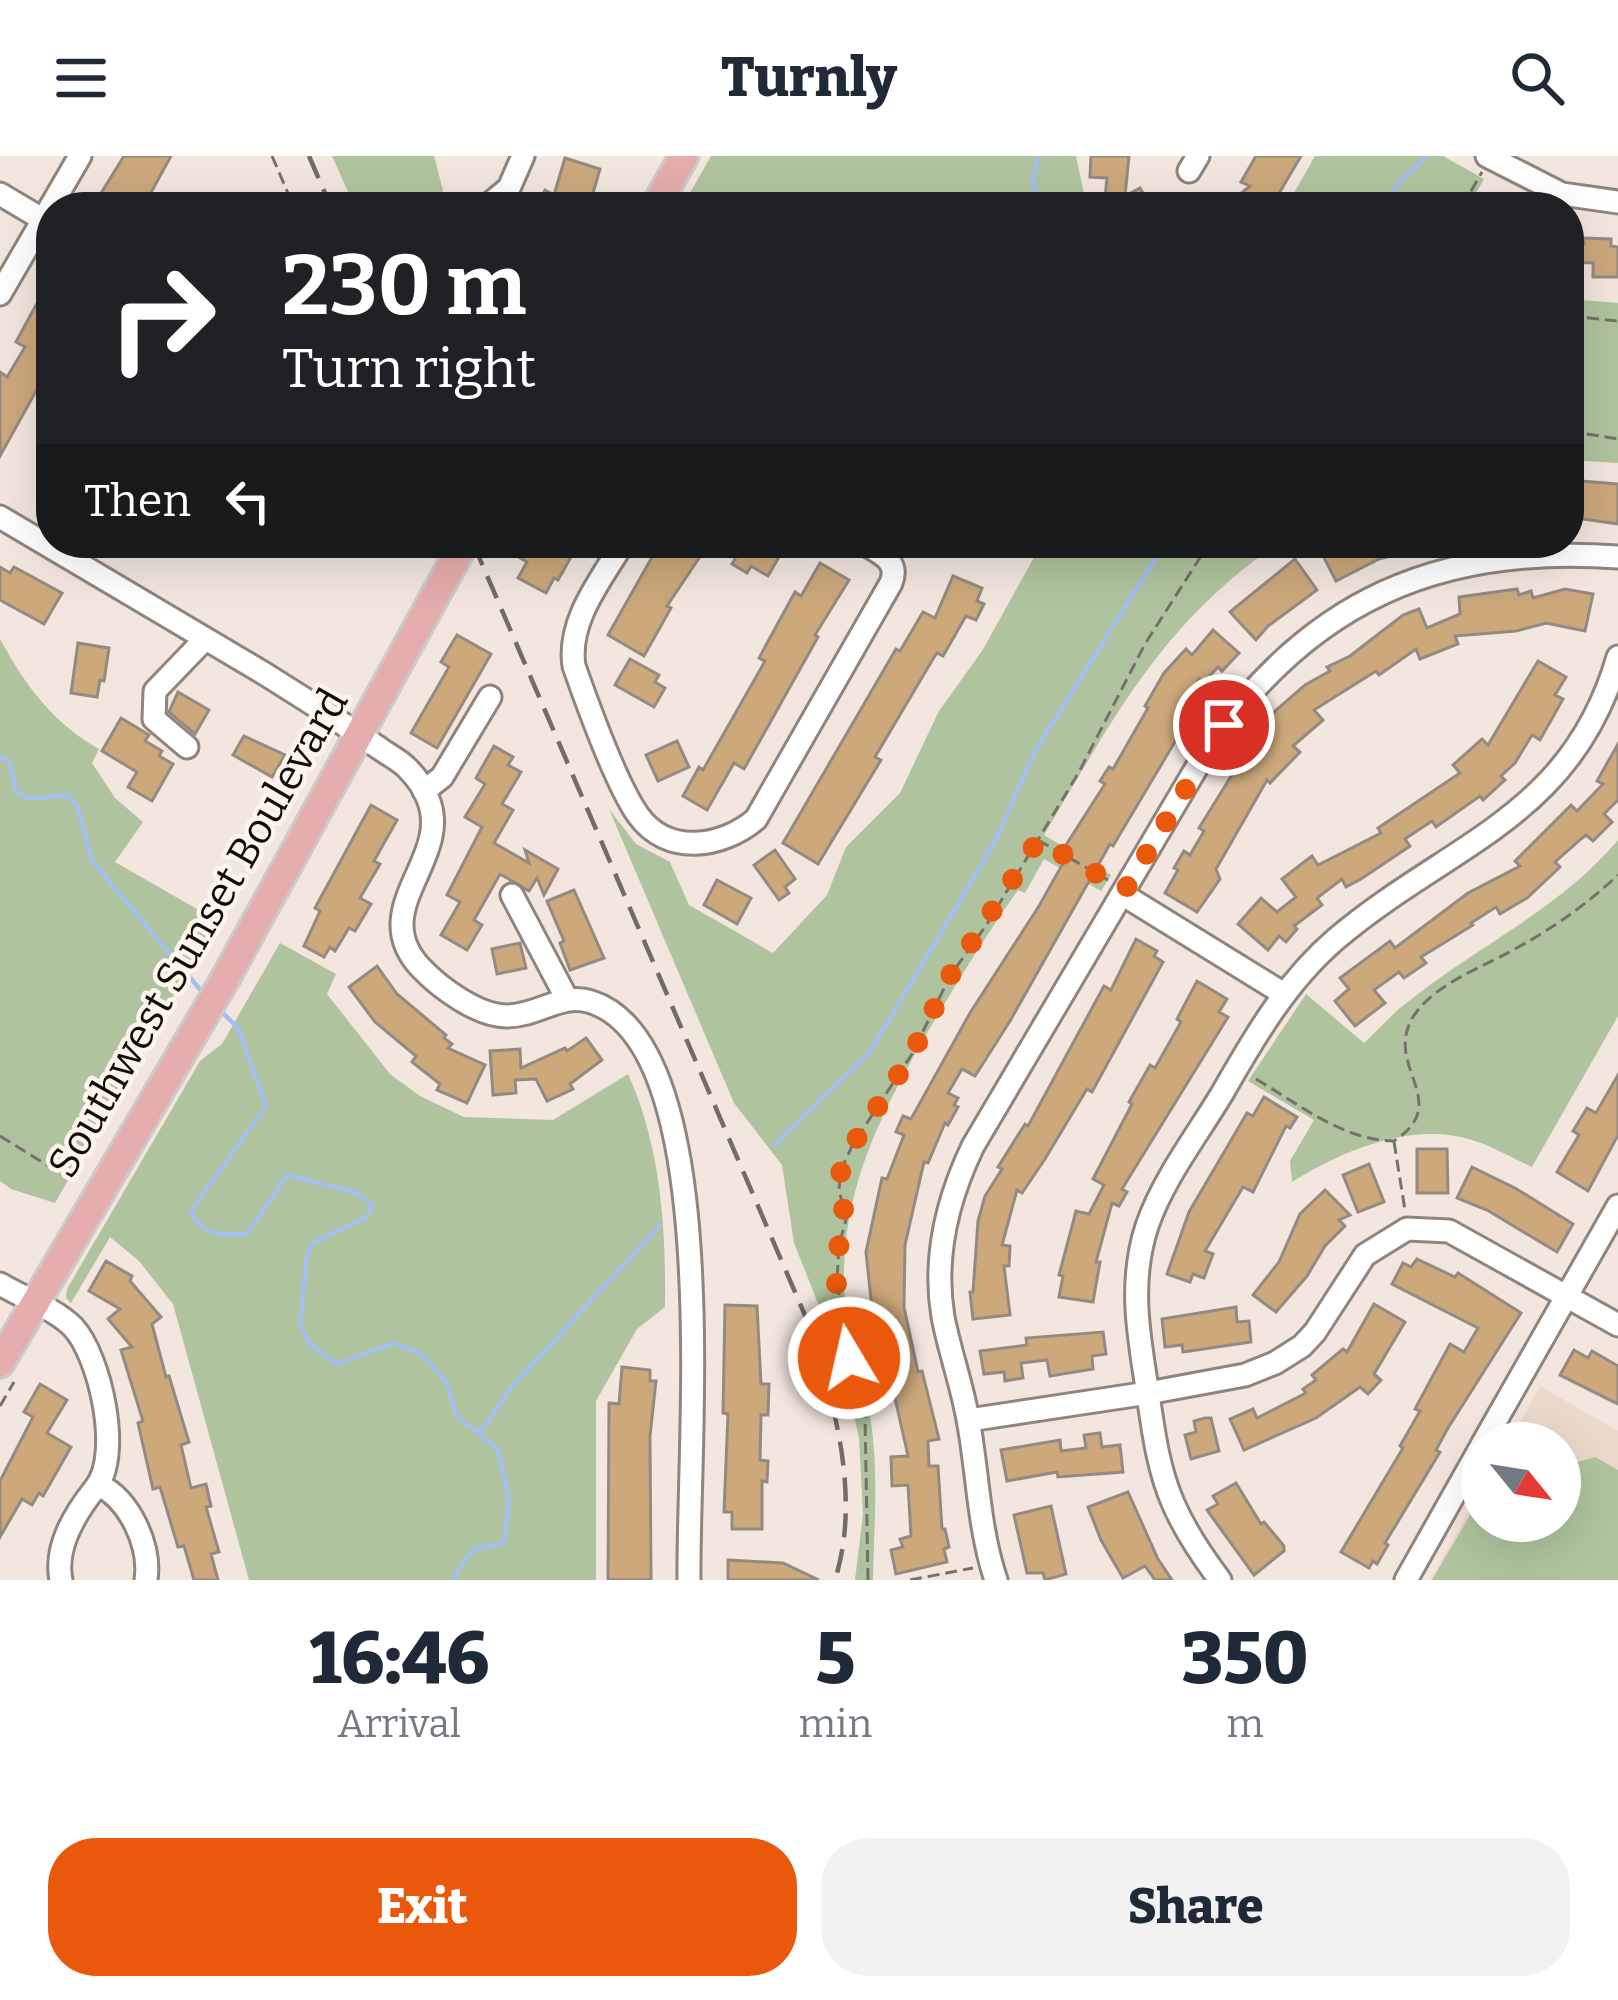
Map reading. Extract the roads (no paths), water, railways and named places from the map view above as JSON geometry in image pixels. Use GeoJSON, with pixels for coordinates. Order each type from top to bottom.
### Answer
{"type":"FeatureCollection","features":[{"type":"Feature","properties":{"kind":"main road"},"geometry":{"type":"LineString","coordinates":[[664,192],[684,156]]}},
{"type":"Feature","properties":{"kind":"main road","name":"Southwest Sunset Boulevard"},"geometry":{"type":"LineString","coordinates":[[0,1363],[224,981],[456,558]]}},
{"type":"Feature","properties":{"kind":"street"},"geometry":{"type":"LineString","coordinates":[[58,192],[80,156]]}},
{"type":"Feature","properties":{"kind":"street"},"geometry":{"type":"LineString","coordinates":[[504,192],[523,156]]}},
{"type":"Feature","properties":{"kind":"street"},"geometry":{"type":"LineString","coordinates":[[1486,162],[1557,192]]}},
{"type":"Feature","properties":{"kind":"street"},"geometry":{"type":"LineString","coordinates":[[0,194],[36,215]]}},
{"type":"Feature","properties":{"kind":"street"},"geometry":{"type":"LineString","coordinates":[[1584,197],[1618,202]]}},
{"type":"Feature","properties":{"kind":"street"},"geometry":{"type":"LineString","coordinates":[[0,293],[36,230]]}},
{"type":"Feature","properties":{"kind":"street"},"geometry":{"type":"LineString","coordinates":[[0,517],[36,538]]}},
{"type":"Feature","properties":{"kind":"street"},"geometry":{"type":"LineString","coordinates":[[1584,555],[1618,557]]}},
{"type":"Feature","properties":{"kind":"street"},"geometry":{"type":"LineString","coordinates":[[69,558],[406,766],[424,790],[434,823],[431,847],[407,892],[401,915],[406,941],[419,967],[486,1012],[506,1016],[567,998],[589,1001],[633,1030],[676,1132],[690,1238],[689,1580]]}},
{"type":"Feature","properties":{"kind":"street"},"geometry":{"type":"LineString","coordinates":[[614,558],[579,620],[574,666],[639,817],[652,829],[685,843],[724,840],[756,819],[891,583],[894,568],[887,558]]}},
{"type":"Feature","properties":{"kind":"street"},"geometry":{"type":"LineString","coordinates":[[993,1572],[969,1420],[941,1295],[942,1242],[954,1190],[973,1146],[1224,725],[1264,677],[1317,632],[1410,582],[1481,560],[1507,558]]}},
{"type":"Feature","properties":{"kind":"street"},"geometry":{"type":"LineString","coordinates":[[187,747],[154,719],[152,701],[205,639]]}},
{"type":"Feature","properties":{"kind":"street"},"geometry":{"type":"LineString","coordinates":[[1220,1580],[1196,1548],[1166,1486],[1148,1393],[1135,1306],[1140,1252],[1153,1211],[1284,994],[1339,937],[1482,840],[1555,777],[1593,719],[1618,657]]}},
{"type":"Feature","properties":{"kind":"street"},"geometry":{"type":"LineString","coordinates":[[424,790],[442,777],[490,697]]}},
{"type":"Feature","properties":{"kind":"street"},"geometry":{"type":"LineString","coordinates":[[1123,892],[1284,994]]}},
{"type":"Feature","properties":{"kind":"street"},"geometry":{"type":"LineString","coordinates":[[512,895],[567,998]]}},
{"type":"Feature","properties":{"kind":"street"},"geometry":{"type":"LineString","coordinates":[[1495,1422],[1618,1206]]}},
{"type":"Feature","properties":{"kind":"street"},"geometry":{"type":"LineString","coordinates":[[969,1420],[1245,1375],[1289,1356],[1326,1318],[1365,1255],[1407,1228],[1449,1231],[1618,1325]]}},
{"type":"Feature","properties":{"kind":"street"},"geometry":{"type":"LineString","coordinates":[[0,1284],[74,1328],[92,1360],[108,1421],[99,1485],[75,1514],[61,1556],[62,1580]]}},
{"type":"Feature","properties":{"kind":"street"},"geometry":{"type":"LineString","coordinates":[[1406,1580],[1461,1483]]}},
{"type":"Feature","properties":{"kind":"street"},"geometry":{"type":"LineString","coordinates":[[99,1485],[116,1495],[133,1520],[148,1560],[146,1580]]}},
{"type":"Feature","properties":{"kind":"waterway"},"geometry":{"type":"LineString","coordinates":[[1036,192],[1033,179],[1039,156]]}},
{"type":"Feature","properties":{"kind":"waterway"},"geometry":{"type":"LineString","coordinates":[[1392,192],[1427,156]]}},
{"type":"Feature","properties":{"kind":"waterway"},"geometry":{"type":"LineString","coordinates":[[775,1144],[870,1052],[996,840],[1034,753],[1156,558]]}},
{"type":"Feature","properties":{"kind":"waterway"},"geometry":{"type":"LineString","coordinates":[[0,756],[10,763],[16,792],[30,799],[68,795],[77,806],[92,861],[203,993]]}},
{"type":"Feature","properties":{"kind":"waterway"},"geometry":{"type":"LineString","coordinates":[[220,1010],[238,1028],[266,1106],[191,1211],[201,1226],[214,1233],[247,1234],[287,1175],[357,1193],[373,1205],[365,1218],[314,1242],[307,1255],[300,1325],[311,1345],[337,1364],[394,1343],[421,1354],[446,1381],[456,1415],[498,1450],[509,1500],[504,1543],[474,1549],[455,1574],[456,1580]]}},
{"type":"Feature","properties":{"kind":"waterway"},"geometry":{"type":"LineString","coordinates":[[480,1432],[510,1389],[660,1225]]}},
{"type":"Feature","properties":{"kind":"railway"},"geometry":{"type":"LineString","coordinates":[[309,156],[325,192]]}},
{"type":"Feature","properties":{"kind":"railway"},"geometry":{"type":"LineString","coordinates":[[479,558],[810,1327],[842,1452],[846,1517],[835,1580]]}}]}
